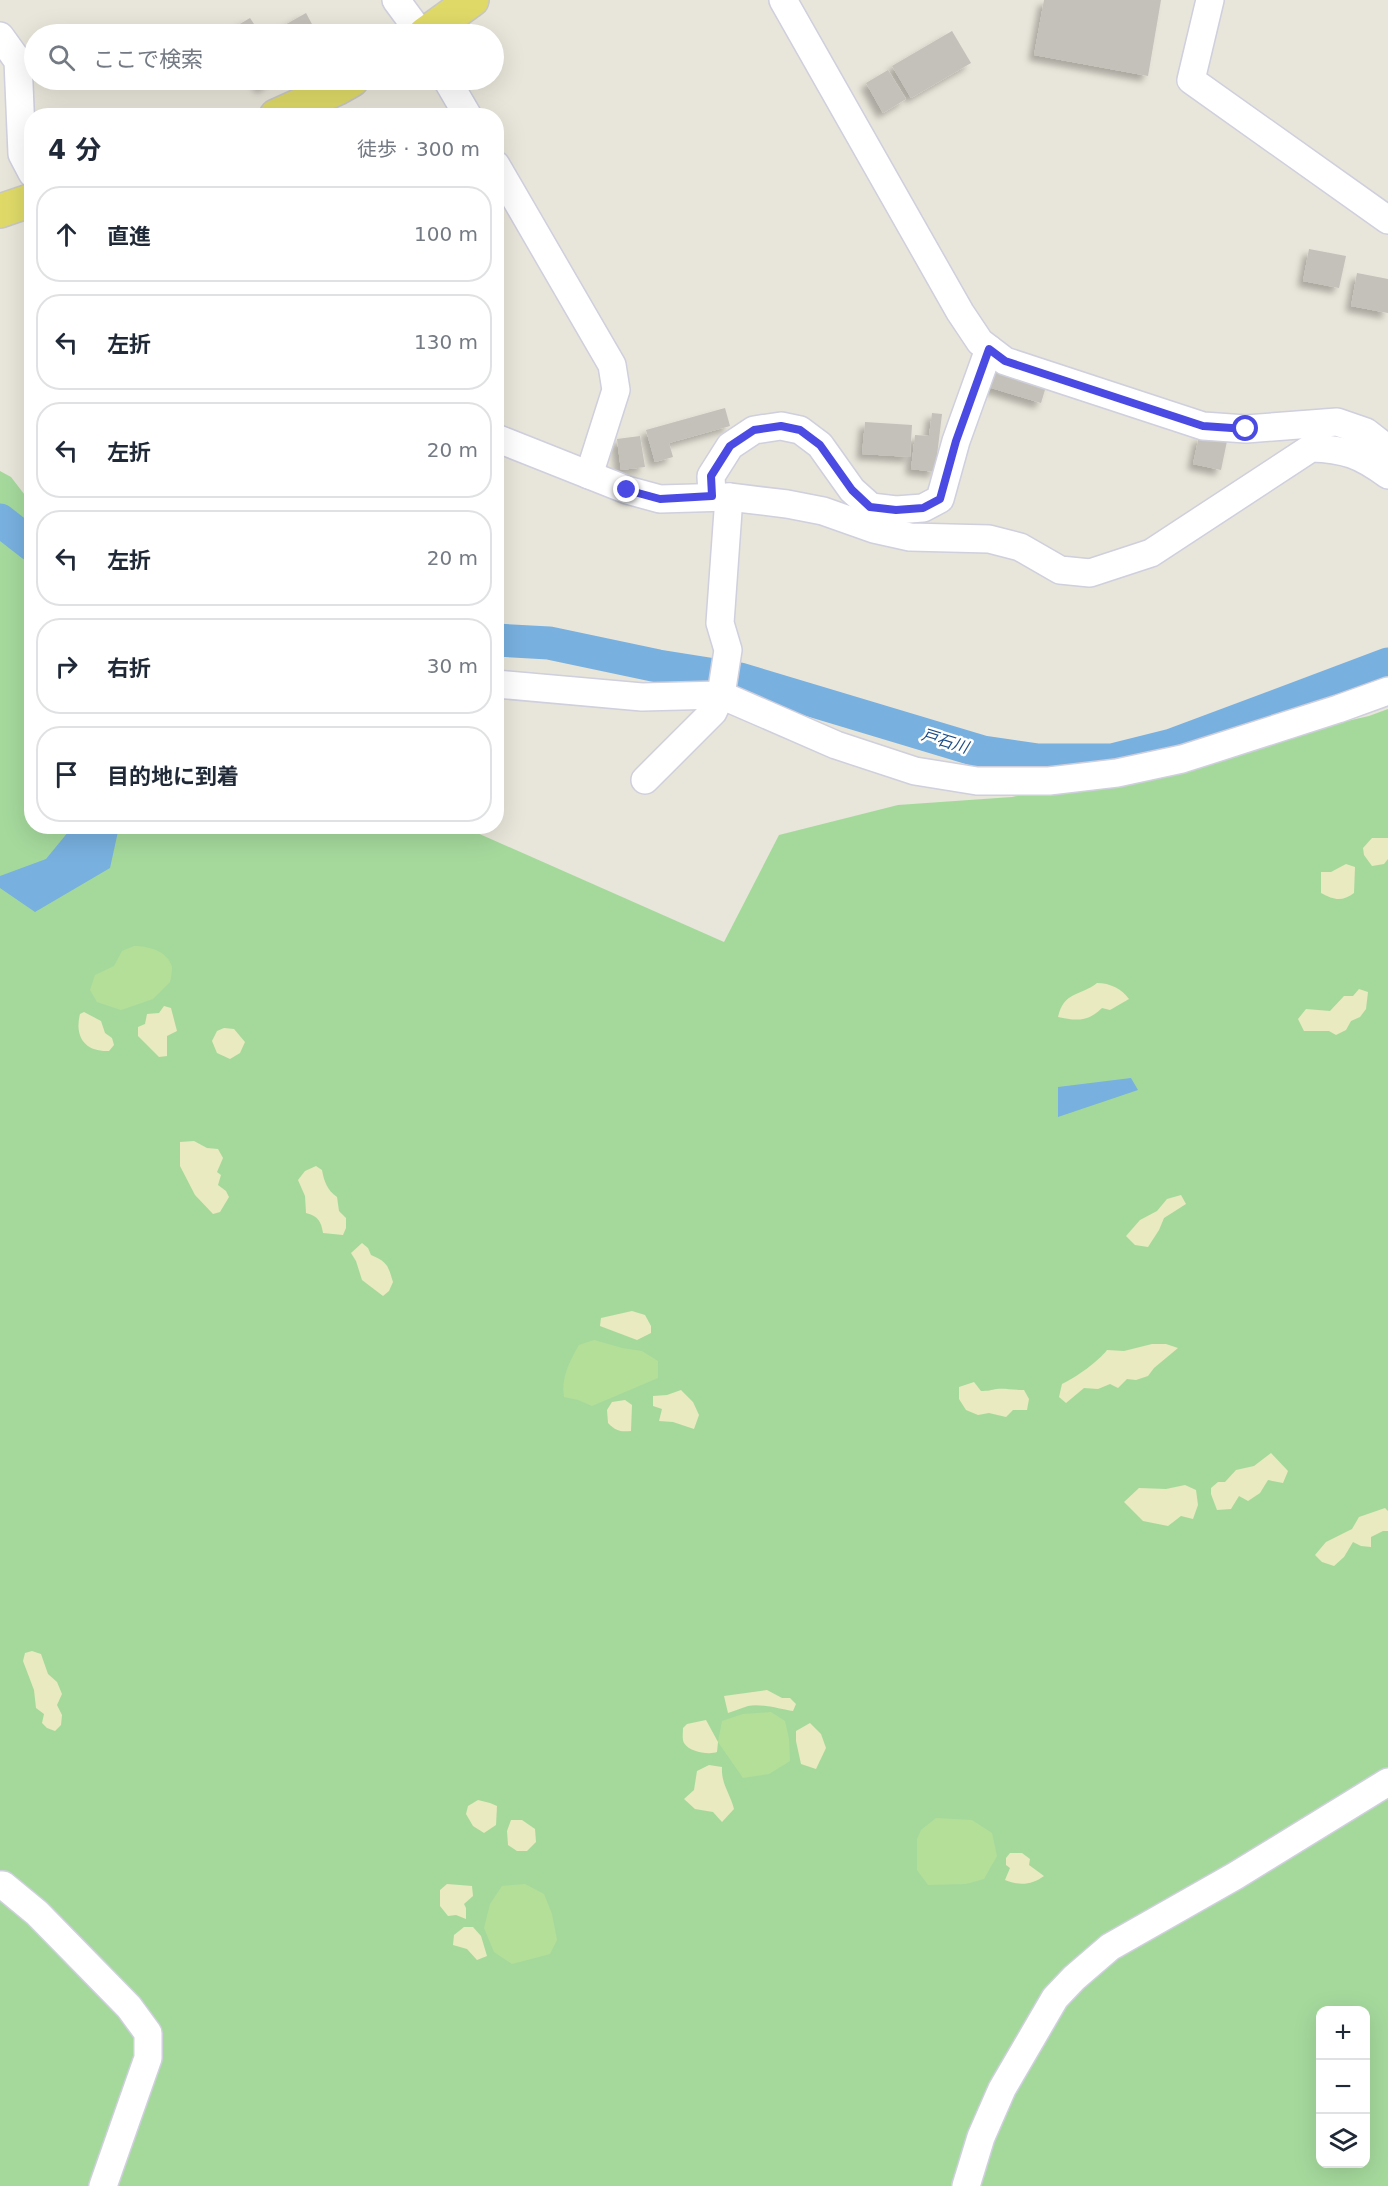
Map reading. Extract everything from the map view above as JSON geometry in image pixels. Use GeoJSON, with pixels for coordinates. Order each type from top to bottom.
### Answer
{"type":"FeatureCollection","features":[{"type":"Feature","properties":{"kind":"main road"},"geometry":{"type":"LineString","coordinates":[[437,24],[472,0]]}},
{"type":"Feature","properties":{"kind":"main road"},"geometry":{"type":"LineString","coordinates":[[294,108],[334,90]]}},
{"type":"Feature","properties":{"kind":"main road"},"geometry":{"type":"LineString","coordinates":[[0,210],[24,202]]}},
{"type":"Feature","properties":{"kind":"street"},"geometry":{"type":"LineString","coordinates":[[396,0],[415,24]]}},
{"type":"Feature","properties":{"kind":"street"},"geometry":{"type":"LineString","coordinates":[[783,0],[960,312],[980,342],[1005,361],[1203,426],[1246,429],[1337,422],[1366,432],[1388,449]]}},
{"type":"Feature","properties":{"kind":"street"},"geometry":{"type":"LineString","coordinates":[[1210,0],[1191,80],[1388,220]]}},
{"type":"Feature","properties":{"kind":"street"},"geometry":{"type":"LineString","coordinates":[[0,36],[18,61],[24,158]]}},
{"type":"Feature","properties":{"kind":"street"},"geometry":{"type":"LineString","coordinates":[[453,90],[463,108]]}},
{"type":"Feature","properties":{"kind":"street"},"geometry":{"type":"LineString","coordinates":[[504,179],[612,365],[616,390],[589,476]]}},
{"type":"Feature","properties":{"kind":"street"},"geometry":{"type":"LineString","coordinates":[[645,780],[713,712],[721,695],[728,650],[720,623],[720,496],[711,476],[730,446],[754,430],[781,426],[800,430],[820,445],[852,490],[870,507],[896,510],[923,508],[940,499],[956,441],[989,349]]}},
{"type":"Feature","properties":{"kind":"street"},"geometry":{"type":"LineString","coordinates":[[504,441],[589,476],[660,499],[720,496],[787,504],[823,511],[874,529],[910,537],[989,539],[1020,547],[1060,570],[1090,573],[1151,552],[1311,448],[1339,449],[1368,460],[1388,475]]}},
{"type":"Feature","properties":{"kind":"street"},"geometry":{"type":"LineString","coordinates":[[504,685],[642,697],[721,695],[836,745],[915,771],[977,781],[1048,781],[1117,773],[1182,759],[1388,691]]}},
{"type":"Feature","properties":{"kind":"street"},"geometry":{"type":"LineString","coordinates":[[966,2186],[981,2137],[1002,2089],[1055,1998],[1074,1978],[1110,1947],[1235,1876],[1388,1782]]}},
{"type":"Feature","properties":{"kind":"street"},"geometry":{"type":"LineString","coordinates":[[0,1885],[37,1912],[129,2007],[148,2032],[148,2058],[103,2186]]}},
{"type":"Feature","properties":{"kind":"green space"},"geometry":{"type":"Polygon","coordinates":[[[0,471],[11,477],[24,494],[24,834],[480,834],[724,942],[779,835],[898,805],[1012,797],[1369,716],[1388,709],[1388,2186],[0,2186],[0,471]]]}},
{"type":"Feature","properties":{"kind":"green space"},"geometry":{"type":"Polygon","coordinates":[[[134,946],[151,948],[166,957],[172,967],[170,982],[153,999],[121,1010],[97,1002],[90,990],[95,975],[114,966],[122,951],[134,946]]]}},
{"type":"Feature","properties":{"kind":"green space"},"geometry":{"type":"Polygon","coordinates":[[[594,1340],[642,1351],[658,1361],[658,1378],[592,1406],[564,1397],[565,1377],[572,1358],[579,1345],[594,1340]]]}},
{"type":"Feature","properties":{"kind":"green space"},"geometry":{"type":"Polygon","coordinates":[[[771,1712],[785,1721],[790,1761],[769,1774],[743,1778],[718,1742],[722,1721],[743,1714],[771,1712]]]}},
{"type":"Feature","properties":{"kind":"green space"},"geometry":{"type":"Polygon","coordinates":[[[936,1818],[972,1820],[992,1833],[997,1856],[984,1879],[966,1884],[928,1885],[917,1870],[917,1839],[921,1830],[936,1818]]]}},
{"type":"Feature","properties":{"kind":"green space"},"geometry":{"type":"Polygon","coordinates":[[[525,1884],[544,1894],[552,1914],[557,1940],[550,1954],[512,1964],[494,1952],[484,1928],[490,1904],[502,1886],[525,1884]]]}},
{"type":"Feature","properties":{"kind":"sand"},"geometry":{"type":"Polygon","coordinates":[[[1372,838],[1388,838],[1388,859],[1384,864],[1372,866],[1364,855],[1363,848],[1372,838]]]}},
{"type":"Feature","properties":{"kind":"sand"},"geometry":{"type":"Polygon","coordinates":[[[1346,864],[1355,867],[1354,893],[1346,898],[1338,899],[1321,893],[1321,872],[1331,872],[1346,864]]]}},
{"type":"Feature","properties":{"kind":"sand"},"geometry":{"type":"Polygon","coordinates":[[[1097,983],[1115,987],[1129,999],[1110,1010],[1102,1008],[1087,1018],[1076,1020],[1058,1017],[1068,999],[1097,983]]]}},
{"type":"Feature","properties":{"kind":"sand"},"geometry":{"type":"Polygon","coordinates":[[[1359,989],[1368,992],[1366,1009],[1360,1017],[1351,1021],[1346,1030],[1336,1035],[1329,1031],[1304,1031],[1298,1019],[1306,1009],[1330,1011],[1344,996],[1353,996],[1359,989]]]}},
{"type":"Feature","properties":{"kind":"sand"},"geometry":{"type":"Polygon","coordinates":[[[164,1006],[171,1008],[177,1031],[167,1036],[167,1056],[159,1057],[138,1036],[138,1027],[145,1024],[147,1014],[159,1013],[164,1006]]]}},
{"type":"Feature","properties":{"kind":"sand"},"geometry":{"type":"Polygon","coordinates":[[[84,1012],[101,1021],[105,1033],[112,1038],[114,1045],[109,1051],[94,1049],[80,1037],[80,1014],[84,1012]]]}},
{"type":"Feature","properties":{"kind":"sand"},"geometry":{"type":"Polygon","coordinates":[[[224,1028],[234,1029],[245,1042],[240,1053],[230,1059],[217,1053],[212,1041],[217,1031],[224,1028]]]}},
{"type":"Feature","properties":{"kind":"sand"},"geometry":{"type":"Polygon","coordinates":[[[194,1141],[207,1148],[218,1149],[223,1158],[217,1172],[221,1175],[218,1185],[226,1191],[229,1197],[220,1212],[213,1214],[195,1195],[180,1166],[180,1142],[194,1141]]]}},
{"type":"Feature","properties":{"kind":"sand"},"geometry":{"type":"Polygon","coordinates":[[[316,1166],[322,1170],[326,1185],[337,1197],[339,1211],[346,1218],[343,1235],[323,1233],[318,1220],[306,1213],[305,1196],[298,1180],[305,1171],[316,1166]]]}},
{"type":"Feature","properties":{"kind":"sand"},"geometry":{"type":"Polygon","coordinates":[[[1181,1195],[1186,1204],[1164,1218],[1148,1247],[1135,1245],[1126,1236],[1140,1220],[1157,1211],[1167,1199],[1181,1195]]]}},
{"type":"Feature","properties":{"kind":"sand"},"geometry":{"type":"Polygon","coordinates":[[[362,1243],[371,1255],[384,1262],[390,1272],[393,1282],[389,1291],[383,1296],[362,1280],[351,1253],[362,1243]]]}},
{"type":"Feature","properties":{"kind":"sand"},"geometry":{"type":"Polygon","coordinates":[[[632,1311],[645,1315],[651,1326],[651,1333],[637,1340],[600,1326],[601,1318],[632,1311]]]}},
{"type":"Feature","properties":{"kind":"sand"},"geometry":{"type":"Polygon","coordinates":[[[1152,1344],[1166,1344],[1178,1348],[1148,1376],[1136,1380],[1127,1379],[1118,1388],[1110,1384],[1098,1389],[1084,1388],[1066,1403],[1059,1397],[1062,1384],[1086,1369],[1107,1350],[1124,1351],[1152,1344]]]}},
{"type":"Feature","properties":{"kind":"sand"},"geometry":{"type":"Polygon","coordinates":[[[974,1382],[981,1391],[1024,1390],[1029,1399],[1027,1410],[1013,1410],[1006,1417],[989,1413],[978,1415],[966,1410],[959,1399],[959,1387],[974,1382]]]}},
{"type":"Feature","properties":{"kind":"sand"},"geometry":{"type":"Polygon","coordinates":[[[681,1390],[693,1402],[699,1415],[694,1429],[673,1422],[659,1421],[662,1409],[653,1406],[653,1396],[667,1395],[681,1390]]]}},
{"type":"Feature","properties":{"kind":"sand"},"geometry":{"type":"Polygon","coordinates":[[[625,1400],[632,1405],[631,1431],[618,1430],[608,1423],[607,1410],[612,1402],[625,1400]]]}},
{"type":"Feature","properties":{"kind":"sand"},"geometry":{"type":"Polygon","coordinates":[[[1271,1453],[1288,1471],[1283,1483],[1268,1480],[1260,1493],[1248,1501],[1239,1496],[1231,1509],[1217,1510],[1211,1488],[1218,1482],[1225,1482],[1236,1470],[1254,1466],[1271,1453]]]}},
{"type":"Feature","properties":{"kind":"sand"},"geometry":{"type":"Polygon","coordinates":[[[1185,1485],[1196,1490],[1198,1505],[1193,1519],[1181,1516],[1168,1526],[1143,1521],[1124,1502],[1139,1488],[1166,1489],[1185,1485]]]}},
{"type":"Feature","properties":{"kind":"sand"},"geometry":{"type":"Polygon","coordinates":[[[1385,1508],[1388,1511],[1388,1531],[1371,1537],[1371,1547],[1353,1542],[1344,1557],[1334,1566],[1322,1562],[1315,1555],[1326,1542],[1352,1529],[1359,1517],[1385,1508]]]}},
{"type":"Feature","properties":{"kind":"sand"},"geometry":{"type":"Polygon","coordinates":[[[32,1651],[41,1654],[48,1674],[57,1682],[62,1694],[57,1705],[62,1715],[61,1725],[55,1731],[42,1723],[44,1714],[36,1708],[34,1690],[23,1661],[25,1653],[32,1651]]]}},
{"type":"Feature","properties":{"kind":"sand"},"geometry":{"type":"Polygon","coordinates":[[[767,1690],[782,1698],[790,1698],[796,1704],[793,1711],[753,1705],[728,1713],[724,1696],[767,1690]]]}},
{"type":"Feature","properties":{"kind":"sand"},"geometry":{"type":"Polygon","coordinates":[[[706,1720],[718,1742],[717,1752],[695,1751],[683,1741],[683,1728],[687,1724],[706,1720]]]}},
{"type":"Feature","properties":{"kind":"sand"},"geometry":{"type":"Polygon","coordinates":[[[810,1723],[821,1734],[826,1748],[816,1769],[801,1764],[796,1741],[796,1731],[810,1723]]]}},
{"type":"Feature","properties":{"kind":"sand"},"geometry":{"type":"Polygon","coordinates":[[[709,1765],[722,1767],[724,1784],[734,1809],[722,1822],[713,1812],[695,1809],[684,1799],[694,1790],[697,1771],[709,1765]]]}},
{"type":"Feature","properties":{"kind":"sand"},"geometry":{"type":"Polygon","coordinates":[[[478,1800],[497,1806],[496,1825],[484,1833],[473,1826],[466,1814],[468,1806],[478,1800]]]}},
{"type":"Feature","properties":{"kind":"sand"},"geometry":{"type":"Polygon","coordinates":[[[511,1820],[522,1820],[535,1829],[536,1842],[527,1851],[517,1851],[508,1845],[507,1831],[511,1820]]]}},
{"type":"Feature","properties":{"kind":"sand"},"geometry":{"type":"Polygon","coordinates":[[[1010,1853],[1022,1853],[1030,1859],[1029,1865],[1044,1876],[1025,1884],[1005,1880],[1010,1868],[1006,1865],[1006,1858],[1010,1853]]]}},
{"type":"Feature","properties":{"kind":"sand"},"geometry":{"type":"Polygon","coordinates":[[[447,1884],[472,1886],[473,1896],[464,1904],[466,1919],[456,1915],[448,1916],[440,1906],[440,1890],[447,1884]]]}},
{"type":"Feature","properties":{"kind":"sand"},"geometry":{"type":"Polygon","coordinates":[[[464,1927],[473,1927],[481,1936],[487,1956],[477,1960],[467,1949],[453,1945],[454,1935],[464,1927]]]}},
{"type":"Feature","properties":{"kind":"water"},"geometry":{"type":"Polygon","coordinates":[[[66,834],[117,834],[110,868],[35,912],[0,888],[0,876],[46,859],[66,834]]]}},
{"type":"Feature","properties":{"kind":"water"},"geometry":{"type":"Polygon","coordinates":[[[1131,1078],[1138,1090],[1058,1117],[1058,1087],[1131,1078]]]}},
{"type":"Feature","properties":{"kind":"building"},"geometry":{"type":"Polygon","coordinates":[[[1044,0],[1161,0],[1148,76],[1034,55],[1044,0]]]}},
{"type":"Feature","properties":{"kind":"building"},"geometry":{"type":"Polygon","coordinates":[[[306,13],[312,24],[287,24],[306,13]]]}},
{"type":"Feature","properties":{"kind":"building"},"geometry":{"type":"Polygon","coordinates":[[[250,18],[254,24],[240,24],[250,18]]]}},
{"type":"Feature","properties":{"kind":"building"},"geometry":{"type":"Polygon","coordinates":[[[952,31],[971,63],[911,98],[892,66],[952,31]]]}},
{"type":"Feature","properties":{"kind":"building"},"geometry":{"type":"Polygon","coordinates":[[[888,70],[906,99],[883,113],[866,83],[888,70]]]}},
{"type":"Feature","properties":{"kind":"building"},"geometry":{"type":"Polygon","coordinates":[[[1309,249],[1346,256],[1339,288],[1303,281],[1309,249]]]}},
{"type":"Feature","properties":{"kind":"building"},"geometry":{"type":"Polygon","coordinates":[[[1357,273],[1388,279],[1388,313],[1351,306],[1357,273]]]}},
{"type":"Feature","properties":{"kind":"building"},"geometry":{"type":"Polygon","coordinates":[[[995,366],[1047,383],[1041,403],[988,387],[995,366]]]}},
{"type":"Feature","properties":{"kind":"building"},"geometry":{"type":"Polygon","coordinates":[[[725,408],[730,426],[669,443],[673,457],[655,462],[646,430],[725,408]]]}},
{"type":"Feature","properties":{"kind":"building"},"geometry":{"type":"Polygon","coordinates":[[[932,413],[942,414],[935,472],[911,469],[915,435],[929,436],[932,413]]]}},
{"type":"Feature","properties":{"kind":"building"},"geometry":{"type":"Polygon","coordinates":[[[865,422],[912,425],[910,457],[862,454],[865,422]]]}},
{"type":"Feature","properties":{"kind":"building"},"geometry":{"type":"Polygon","coordinates":[[[640,436],[645,467],[621,470],[617,439],[640,436]]]}},
{"type":"Feature","properties":{"kind":"building"},"geometry":{"type":"Polygon","coordinates":[[[1199,436],[1227,441],[1221,470],[1193,464],[1199,436]]]}},
{"type":"Feature","properties":{"kind":"waterway","name":"戸石川"},"geometry":{"type":"LineString","coordinates":[[0,520],[24,539]]}},
{"type":"Feature","properties":{"kind":"waterway","name":"戸石川"},"geometry":{"type":"LineString","coordinates":[[504,640],[549,643],[658,666],[740,679],[983,752],[1038,760],[1112,760],[1172,745],[1388,664]]}},
{"type":"Feature","properties":{"kind":"route"},"geometry":{"type":"LineString","coordinates":[[627,490],[660,499],[712,496],[711,476],[730,446],[754,430],[781,426],[800,430],[820,445],[852,490],[870,507],[896,510],[923,508],[940,499],[956,441],[989,349],[1005,361],[1203,426],[1246,429]]}}]}
